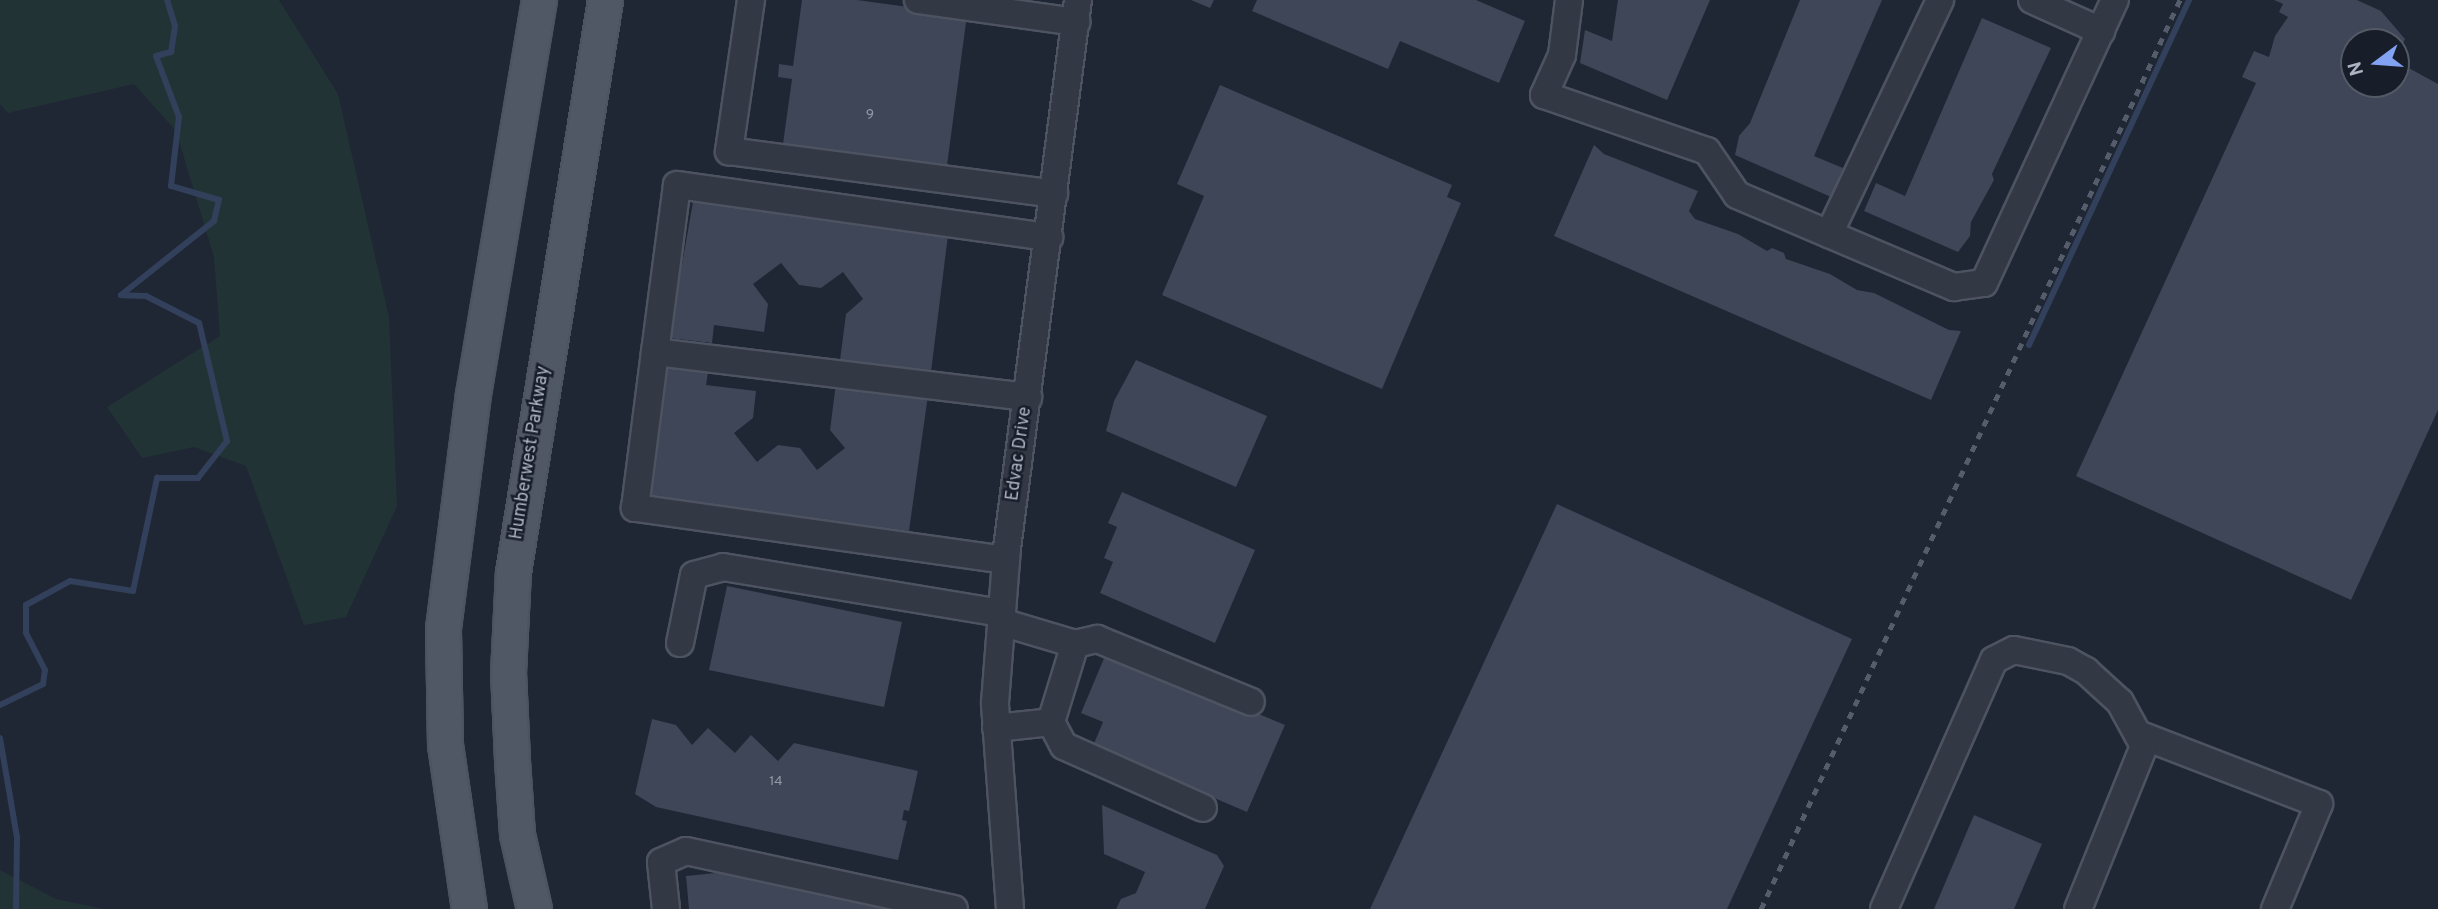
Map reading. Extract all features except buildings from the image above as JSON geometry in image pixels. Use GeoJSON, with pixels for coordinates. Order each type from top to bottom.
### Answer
{"type":"FeatureCollection","features":[{"type":"Feature","properties":{"kind":"main road"},"geometry":{"type":"LineString","coordinates":[[469,909],[445,745],[443,628],[473,394],[539,0]]}},
{"type":"Feature","properties":{"kind":"main road","name":"Humberwest Parkway"},"geometry":{"type":"LineString","coordinates":[[534,909],[517,834],[513,773],[508,673],[513,572],[605,0]]}},
{"type":"Feature","properties":{"kind":"street"},"geometry":{"type":"LineString","coordinates":[[751,0],[729,151],[1054,194]]}},
{"type":"Feature","properties":{"kind":"street"},"geometry":{"type":"LineString","coordinates":[[918,0],[1077,11]]}},
{"type":"Feature","properties":{"kind":"street"},"geometry":{"type":"LineString","coordinates":[[1569,0],[1562,55],[1545,95],[1707,151],[1737,195],[1954,287],[1984,283],[2115,0]]}},
{"type":"Feature","properties":{"kind":"street"},"geometry":{"type":"LineString","coordinates":[[1829,234],[1940,0]]}},
{"type":"Feature","properties":{"kind":"street"},"geometry":{"type":"LineString","coordinates":[[2032,0],[2101,30]]}},
{"type":"Feature","properties":{"kind":"street","name":"Edvac Drive"},"geometry":{"type":"LineString","coordinates":[[1010,909],[996,728],[1006,560],[1077,11]]}},
{"type":"Feature","properties":{"kind":"street"},"geometry":{"type":"LineString","coordinates":[[1006,560],[635,508],[677,185],[1049,237]]}},
{"type":"Feature","properties":{"kind":"street"},"geometry":{"type":"LineString","coordinates":[[655,352],[1028,397]]}},
{"type":"Feature","properties":{"kind":"street"},"geometry":{"type":"LineString","coordinates":[[680,643],[694,575],[723,567],[1002,618],[1075,643],[1097,639],[1251,702]]}},
{"type":"Feature","properties":{"kind":"street"},"geometry":{"type":"LineString","coordinates":[[1075,643],[1051,722],[1064,746],[1203,808]]}},
{"type":"Feature","properties":{"kind":"street"},"geometry":{"type":"LineString","coordinates":[[1884,909],[1994,660],[2014,650],[2068,661],[2106,686],[2144,746],[2078,909]]}},
{"type":"Feature","properties":{"kind":"street"},"geometry":{"type":"LineString","coordinates":[[996,728],[1051,722]]}},
{"type":"Feature","properties":{"kind":"street"},"geometry":{"type":"LineString","coordinates":[[2138,734],[2319,804],[2275,909]]}},
{"type":"Feature","properties":{"kind":"street"},"geometry":{"type":"LineString","coordinates":[[666,909],[661,862],[686,851],[954,909]]}},
{"type":"Feature","properties":{"kind":"shaded area"},"geometry":{"type":"Polygon","coordinates":[[[0,0],[279,0],[338,94],[389,317],[397,506],[346,617],[304,625],[246,466],[194,447],[142,458],[107,407],[220,336],[214,257],[176,131],[134,84],[8,113],[0,104],[0,0]]]}},
{"type":"Feature","properties":{"kind":"shaded area"},"geometry":{"type":"Polygon","coordinates":[[[0,870],[56,899],[104,909],[0,909],[0,870]]]}},
{"type":"Feature","properties":{"kind":"waterway"},"geometry":{"type":"LineString","coordinates":[[0,705],[43,684],[45,670],[26,633],[26,605],[70,581],[133,591],[157,478],[198,478],[227,441],[199,323],[146,296],[121,295],[214,221],[219,200],[171,186],[179,117],[156,56],[171,52],[175,26],[167,0]]}},
{"type":"Feature","properties":{"kind":"waterway"},"geometry":{"type":"LineString","coordinates":[[2029,345],[2189,0]]}},
{"type":"Feature","properties":{"kind":"waterway"},"geometry":{"type":"LineString","coordinates":[[0,738],[17,837],[16,909]]}},
{"type":"Feature","properties":{"kind":"railway"},"geometry":{"type":"LineString","coordinates":[[1761,909],[2180,0]]}}]}
